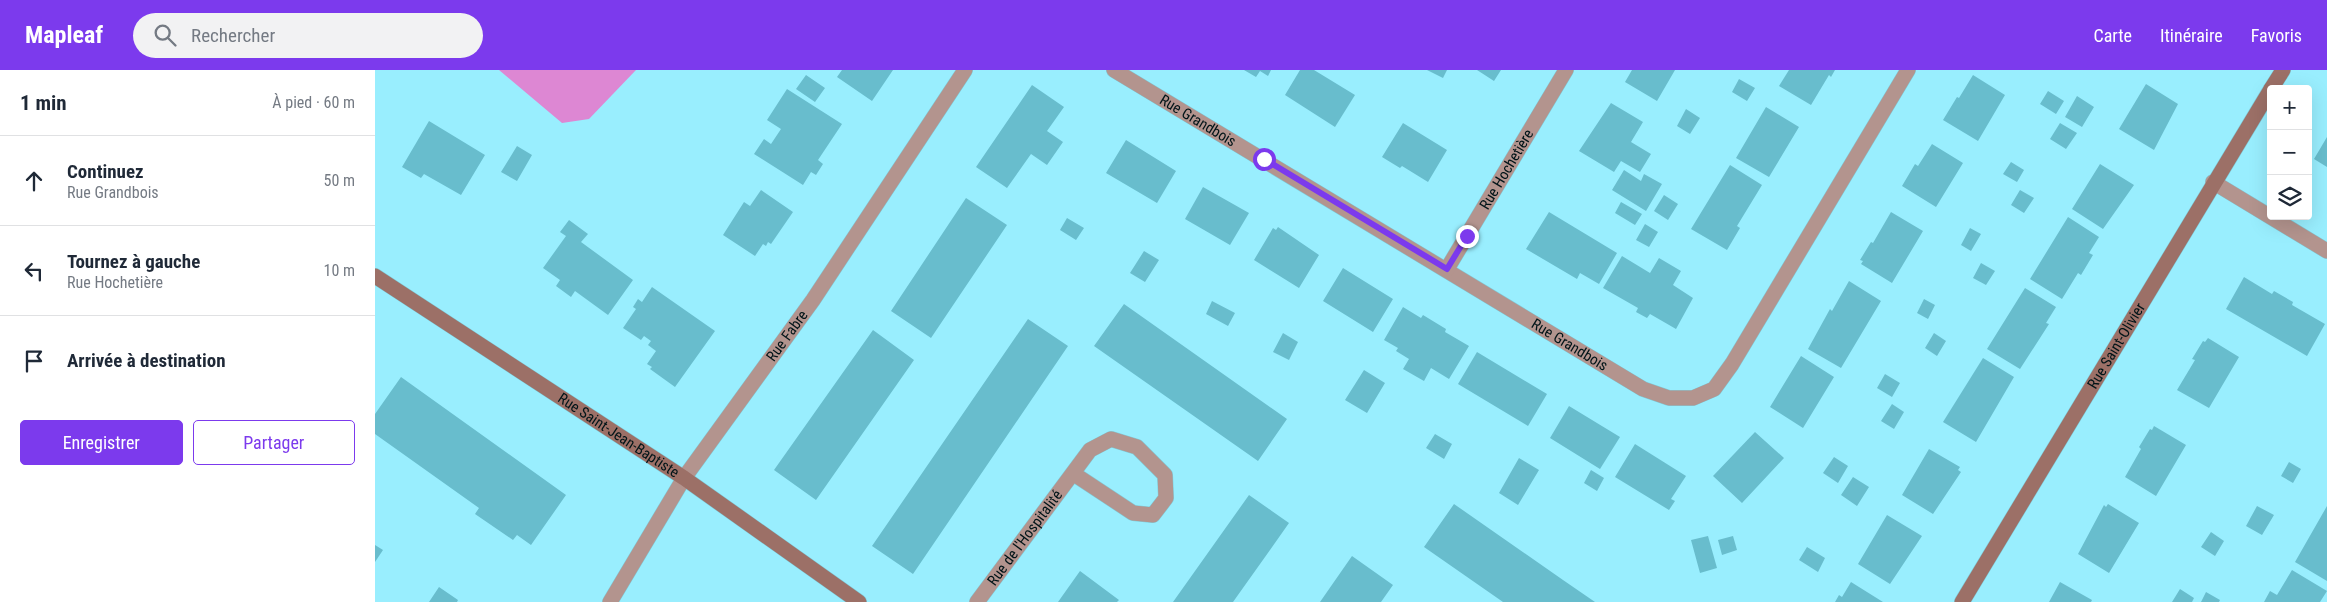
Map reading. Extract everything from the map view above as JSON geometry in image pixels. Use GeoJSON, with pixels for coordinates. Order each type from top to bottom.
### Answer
{"type":"FeatureCollection","features":[{"type":"Feature","properties":{"kind":"street","name":"Rue Fabre"},"geometry":{"type":"LineString","coordinates":[[610,602],[684,478],[813,300],[965,70]]}},
{"type":"Feature","properties":{"kind":"street","name":"Rue Grandbois"},"geometry":{"type":"LineString","coordinates":[[1114,70],[1447,269],[1643,389],[1669,398],[1693,398],[1714,389],[1732,364],[1908,70]]}},
{"type":"Feature","properties":{"kind":"street","name":"Rue Hochetière"},"geometry":{"type":"LineString","coordinates":[[1447,269],[1566,70]]}},
{"type":"Feature","properties":{"kind":"street","name":"Rue Saint-Olivier"},"geometry":{"type":"LineString","coordinates":[[2274,85],[2283,70]]}},
{"type":"Feature","properties":{"kind":"street","name":"Rue Saint-Olivier"},"geometry":{"type":"LineString","coordinates":[[1962,602],[2213,182],[2267,95]]}},
{"type":"Feature","properties":{"kind":"street"},"geometry":{"type":"LineString","coordinates":[[2213,182],[2327,250]]}},
{"type":"Feature","properties":{"kind":"street","name":"Rue Saint-Jean-Baptiste"},"geometry":{"type":"LineString","coordinates":[[375,276],[684,478],[859,602]]}},
{"type":"Feature","properties":{"kind":"street","name":"Rue de l'Hospitalité"},"geometry":{"type":"LineString","coordinates":[[977,602],[1091,450],[1111,439],[1137,447],[1165,475],[1166,498],[1153,515],[1133,513],[1074,474]]}},
{"type":"Feature","properties":{"kind":"shaded area"},"geometry":{"type":"Polygon","coordinates":[[[499,70],[636,70],[589,119],[562,123],[499,70]]]}},
{"type":"Feature","properties":{"kind":"building"},"geometry":{"type":"Polygon","coordinates":[[[842,70],[893,70],[872,101],[837,77],[842,70]]]}},
{"type":"Feature","properties":{"kind":"building"},"geometry":{"type":"Polygon","coordinates":[[[1244,70],[1271,70],[1268,76],[1260,71],[1256,77],[1244,70]]]}},
{"type":"Feature","properties":{"kind":"building"},"geometry":{"type":"Polygon","coordinates":[[[1300,70],[1314,70],[1355,95],[1335,127],[1285,95],[1300,70]]]}},
{"type":"Feature","properties":{"kind":"building"},"geometry":{"type":"Polygon","coordinates":[[[1427,70],[1447,70],[1443,78],[1427,70]]]}},
{"type":"Feature","properties":{"kind":"building"},"geometry":{"type":"Polygon","coordinates":[[[1477,70],[1501,70],[1494,81],[1477,70]]]}},
{"type":"Feature","properties":{"kind":"building"},"geometry":{"type":"Polygon","coordinates":[[[1632,70],[1675,70],[1657,101],[1625,82],[1632,70]]]}},
{"type":"Feature","properties":{"kind":"building"},"geometry":{"type":"Polygon","coordinates":[[[1789,70],[1835,70],[1831,77],[1829,75],[1811,105],[1779,86],[1789,70]]]}},
{"type":"Feature","properties":{"kind":"building"},"geometry":{"type":"Polygon","coordinates":[[[806,75],[825,88],[815,102],[796,89],[806,75]]]}},
{"type":"Feature","properties":{"kind":"building"},"geometry":{"type":"Polygon","coordinates":[[[1973,75],[2005,95],[1978,141],[1943,120],[1973,75]]]}},
{"type":"Feature","properties":{"kind":"building"},"geometry":{"type":"Polygon","coordinates":[[[1739,79],[1755,88],[1747,101],[1732,92],[1739,79]]]}},
{"type":"Feature","properties":{"kind":"building"},"geometry":{"type":"Polygon","coordinates":[[[2146,84],[2178,104],[2154,150],[2119,129],[2146,84]]]}},
{"type":"Feature","properties":{"kind":"building"},"geometry":{"type":"Polygon","coordinates":[[[1032,85],[1064,107],[1047,131],[1063,142],[1047,165],[1031,154],[1007,188],[976,167],[1032,85]]]}},
{"type":"Feature","properties":{"kind":"building"},"geometry":{"type":"Polygon","coordinates":[[[787,89],[842,124],[818,160],[823,164],[816,175],[811,172],[803,185],[754,154],[764,139],[771,144],[781,129],[767,120],[787,89]]]}},
{"type":"Feature","properties":{"kind":"building"},"geometry":{"type":"Polygon","coordinates":[[[2048,91],[2064,101],[2056,114],[2040,104],[2048,91]]]}},
{"type":"Feature","properties":{"kind":"building"},"geometry":{"type":"Polygon","coordinates":[[[2077,96],[2094,107],[2082,127],[2065,117],[2077,96]]]}},
{"type":"Feature","properties":{"kind":"building"},"geometry":{"type":"Polygon","coordinates":[[[1611,103],[1643,122],[1631,142],[1651,154],[1640,172],[1621,161],[1614,172],[1579,151],[1611,103]]]}},
{"type":"Feature","properties":{"kind":"building"},"geometry":{"type":"Polygon","coordinates":[[[1766,107],[1799,127],[1769,177],[1736,158],[1766,107]]]}},
{"type":"Feature","properties":{"kind":"building"},"geometry":{"type":"Polygon","coordinates":[[[1686,109],[1700,118],[1690,134],[1677,126],[1686,109]]]}},
{"type":"Feature","properties":{"kind":"building"},"geometry":{"type":"Polygon","coordinates":[[[429,121],[485,155],[461,195],[424,174],[421,178],[402,167],[429,121]]]}},
{"type":"Feature","properties":{"kind":"building"},"geometry":{"type":"Polygon","coordinates":[[[1403,123],[1447,150],[1428,182],[1402,166],[1400,168],[1382,157],[1403,123]]]}},
{"type":"Feature","properties":{"kind":"building"},"geometry":{"type":"Polygon","coordinates":[[[2060,123],[2077,133],[2066,149],[2050,139],[2060,123]]]}},
{"type":"Feature","properties":{"kind":"building"},"geometry":{"type":"Polygon","coordinates":[[[2327,137],[2327,167],[2314,159],[2327,137]]]}},
{"type":"Feature","properties":{"kind":"building"},"geometry":{"type":"Polygon","coordinates":[[[1126,140],[1176,171],[1157,203],[1106,173],[1126,140]]]}},
{"type":"Feature","properties":{"kind":"building"},"geometry":{"type":"Polygon","coordinates":[[[1932,144],[1963,163],[1936,207],[1902,186],[1915,164],[1918,166],[1932,144]]]}},
{"type":"Feature","properties":{"kind":"building"},"geometry":{"type":"Polygon","coordinates":[[[517,146],[532,155],[517,181],[501,172],[517,146]]]}},
{"type":"Feature","properties":{"kind":"building"},"geometry":{"type":"Polygon","coordinates":[[[2011,162],[2024,170],[2017,182],[2003,174],[2011,162]]]}},
{"type":"Feature","properties":{"kind":"building"},"geometry":{"type":"Polygon","coordinates":[[[2100,164],[2134,185],[2103,229],[2072,209],[2100,164]]]}},
{"type":"Feature","properties":{"kind":"building"},"geometry":{"type":"Polygon","coordinates":[[[1730,165],[1762,185],[1737,226],[1740,228],[1727,250],[1691,229],[1730,165]]]}},
{"type":"Feature","properties":{"kind":"building"},"geometry":{"type":"Polygon","coordinates":[[[1624,170],[1641,181],[1644,174],[1662,184],[1646,211],[1612,190],[1624,170]]]}},
{"type":"Feature","properties":{"kind":"building"},"geometry":{"type":"Polygon","coordinates":[[[1203,187],[1249,213],[1230,245],[1185,219],[1203,187]]]}},
{"type":"Feature","properties":{"kind":"building"},"geometry":{"type":"Polygon","coordinates":[[[761,190],[793,212],[771,244],[768,242],[766,246],[763,244],[755,256],[723,235],[744,202],[750,206],[761,190]]]}},
{"type":"Feature","properties":{"kind":"building"},"geometry":{"type":"Polygon","coordinates":[[[2020,190],[2034,198],[2024,213],[2011,205],[2020,190]]]}},
{"type":"Feature","properties":{"kind":"building"},"geometry":{"type":"Polygon","coordinates":[[[1664,195],[1678,204],[1668,220],[1654,211],[1664,195]]]}},
{"type":"Feature","properties":{"kind":"building"},"geometry":{"type":"Polygon","coordinates":[[[966,198],[1007,225],[931,338],[891,311],[966,198]]]}},
{"type":"Feature","properties":{"kind":"building"},"geometry":{"type":"Polygon","coordinates":[[[1621,202],[1642,214],[1635,225],[1615,213],[1621,202]]]}},
{"type":"Feature","properties":{"kind":"building"},"geometry":{"type":"Polygon","coordinates":[[[1549,212],[1617,253],[1599,284],[1580,273],[1577,279],[1526,249],[1549,212]]]}},
{"type":"Feature","properties":{"kind":"building"},"geometry":{"type":"Polygon","coordinates":[[[1891,212],[1923,231],[1892,283],[1861,264],[1863,261],[1860,260],[1871,242],[1873,243],[1891,212]]]}},
{"type":"Feature","properties":{"kind":"building"},"geometry":{"type":"Polygon","coordinates":[[[2068,217],[2099,237],[2089,253],[2093,255],[2081,275],[2078,273],[2062,299],[2030,279],[2068,217]]]}},
{"type":"Feature","properties":{"kind":"building"},"geometry":{"type":"Polygon","coordinates":[[[1067,218],[1084,228],[1076,240],[1060,230],[1067,218]]]}},
{"type":"Feature","properties":{"kind":"building"},"geometry":{"type":"Polygon","coordinates":[[[569,220],[588,234],[581,242],[633,280],[608,315],[575,291],[571,297],[556,286],[560,280],[543,268],[566,236],[560,232],[569,220]]]}},
{"type":"Feature","properties":{"kind":"building"},"geometry":{"type":"Polygon","coordinates":[[[1645,224],[1658,232],[1649,247],[1636,240],[1645,224]]]}},
{"type":"Feature","properties":{"kind":"building"},"geometry":{"type":"Polygon","coordinates":[[[1278,227],[1319,255],[1299,288],[1254,260],[1273,228],[1276,230],[1278,227]]]}},
{"type":"Feature","properties":{"kind":"building"},"geometry":{"type":"Polygon","coordinates":[[[1970,228],[1981,234],[1971,251],[1961,245],[1970,228]]]}},
{"type":"Feature","properties":{"kind":"building"},"geometry":{"type":"Polygon","coordinates":[[[1144,251],[1159,260],[1145,282],[1130,273],[1144,251]]]}},
{"type":"Feature","properties":{"kind":"building"},"geometry":{"type":"Polygon","coordinates":[[[1622,256],[1650,273],[1659,258],[1681,271],[1673,285],[1693,298],[1676,329],[1650,314],[1647,318],[1636,312],[1638,308],[1603,288],[1622,256]]]}},
{"type":"Feature","properties":{"kind":"building"},"geometry":{"type":"Polygon","coordinates":[[[1981,263],[1995,271],[1986,285],[1973,278],[1981,263]]]}},
{"type":"Feature","properties":{"kind":"building"},"geometry":{"type":"Polygon","coordinates":[[[1343,268],[1393,299],[1373,332],[1323,301],[1343,268]]]}},
{"type":"Feature","properties":{"kind":"building"},"geometry":{"type":"Polygon","coordinates":[[[2244,277],[2272,294],[2274,291],[2293,302],[2292,305],[2325,324],[2307,356],[2226,309],[2244,277]]]}},
{"type":"Feature","properties":{"kind":"building"},"geometry":{"type":"Polygon","coordinates":[[[1849,281],[1881,301],[1841,368],[1808,349],[1830,309],[1832,311],[1849,281]]]}},
{"type":"Feature","properties":{"kind":"building"},"geometry":{"type":"Polygon","coordinates":[[[652,287],[715,331],[675,387],[650,369],[652,367],[647,364],[656,351],[648,345],[651,341],[644,336],[641,340],[623,328],[636,309],[633,307],[638,299],[642,302],[652,287]]]}},
{"type":"Feature","properties":{"kind":"building"},"geometry":{"type":"Polygon","coordinates":[[[2025,288],[2056,307],[2046,323],[2049,324],[2020,369],[1987,349],[2025,288]]]}},
{"type":"Feature","properties":{"kind":"building"},"geometry":{"type":"Polygon","coordinates":[[[1924,299],[1935,305],[1928,319],[1917,313],[1924,299]]]}},
{"type":"Feature","properties":{"kind":"building"},"geometry":{"type":"Polygon","coordinates":[[[1212,301],[1235,313],[1228,326],[1206,314],[1212,301]]]}},
{"type":"Feature","properties":{"kind":"building"},"geometry":{"type":"Polygon","coordinates":[[[1124,304],[1287,419],[1258,461],[1094,346],[1124,304]]]}},
{"type":"Feature","properties":{"kind":"building"},"geometry":{"type":"Polygon","coordinates":[[[1403,307],[1421,318],[1423,315],[1446,329],[1445,332],[1469,346],[1449,379],[1431,368],[1424,381],[1403,369],[1409,359],[1396,351],[1398,348],[1384,340],[1403,307]]]}},
{"type":"Feature","properties":{"kind":"building"},"geometry":{"type":"Polygon","coordinates":[[[1028,319],[1068,346],[913,574],[872,546],[1028,319]]]}},
{"type":"Feature","properties":{"kind":"building"},"geometry":{"type":"Polygon","coordinates":[[[873,330],[914,360],[816,500],[774,470],[873,330]]]}},
{"type":"Feature","properties":{"kind":"building"},"geometry":{"type":"Polygon","coordinates":[[[1283,333],[1298,342],[1289,360],[1273,352],[1283,333]]]}},
{"type":"Feature","properties":{"kind":"building"},"geometry":{"type":"Polygon","coordinates":[[[1934,333],[1946,341],[1937,356],[1925,348],[1934,333]]]}},
{"type":"Feature","properties":{"kind":"building"},"geometry":{"type":"Polygon","coordinates":[[[2208,338],[2239,357],[2209,408],[2177,390],[2195,360],[2192,359],[2203,341],[2205,342],[2208,338]]]}},
{"type":"Feature","properties":{"kind":"building"},"geometry":{"type":"Polygon","coordinates":[[[1477,352],[1547,394],[1528,426],[1458,384],[1477,352]]]}},
{"type":"Feature","properties":{"kind":"building"},"geometry":{"type":"Polygon","coordinates":[[[1801,356],[1834,377],[1803,428],[1770,407],[1801,356]]]}},
{"type":"Feature","properties":{"kind":"building"},"geometry":{"type":"Polygon","coordinates":[[[1983,358],[2014,377],[1976,442],[1943,422],[1983,358]]]}},
{"type":"Feature","properties":{"kind":"building"},"geometry":{"type":"Polygon","coordinates":[[[1364,370],[1385,383],[1367,413],[1345,400],[1364,370]]]}},
{"type":"Feature","properties":{"kind":"building"},"geometry":{"type":"Polygon","coordinates":[[[1885,374],[1900,383],[1892,397],[1877,388],[1885,374]]]}},
{"type":"Feature","properties":{"kind":"building"},"geometry":{"type":"Polygon","coordinates":[[[401,377],[566,495],[531,545],[517,535],[513,540],[475,514],[479,508],[375,434],[375,414],[401,377]]]}},
{"type":"Feature","properties":{"kind":"building"},"geometry":{"type":"Polygon","coordinates":[[[1892,404],[1904,412],[1894,429],[1881,421],[1892,404]]]}},
{"type":"Feature","properties":{"kind":"building"},"geometry":{"type":"Polygon","coordinates":[[[1569,406],[1620,437],[1600,469],[1550,438],[1569,406]]]}},
{"type":"Feature","properties":{"kind":"building"},"geometry":{"type":"Polygon","coordinates":[[[2154,426],[2186,445],[2156,496],[2125,477],[2141,449],[2139,447],[2150,429],[2152,430],[2154,426]]]}},
{"type":"Feature","properties":{"kind":"building"},"geometry":{"type":"Polygon","coordinates":[[[1755,432],[1784,458],[1742,503],[1713,476],[1755,432]]]}},
{"type":"Feature","properties":{"kind":"building"},"geometry":{"type":"Polygon","coordinates":[[[1435,434],[1452,444],[1444,459],[1426,448],[1435,434]]]}},
{"type":"Feature","properties":{"kind":"building"},"geometry":{"type":"Polygon","coordinates":[[[1635,444],[1686,476],[1671,499],[1675,501],[1669,510],[1615,477],[1635,444]]]}},
{"type":"Feature","properties":{"kind":"building"},"geometry":{"type":"Polygon","coordinates":[[[1929,449],[1960,467],[1958,470],[1961,472],[1933,514],[1902,495],[1929,449]]]}},
{"type":"Feature","properties":{"kind":"building"},"geometry":{"type":"Polygon","coordinates":[[[1834,457],[1848,466],[1838,483],[1823,473],[1834,457]]]}},
{"type":"Feature","properties":{"kind":"building"},"geometry":{"type":"Polygon","coordinates":[[[1519,458],[1539,470],[1518,505],[1499,493],[1519,458]]]}},
{"type":"Feature","properties":{"kind":"building"},"geometry":{"type":"Polygon","coordinates":[[[2289,462],[2301,469],[2293,483],[2281,476],[2289,462]]]}},
{"type":"Feature","properties":{"kind":"building"},"geometry":{"type":"Polygon","coordinates":[[[1591,470],[1604,478],[1597,491],[1584,483],[1591,470]]]}},
{"type":"Feature","properties":{"kind":"building"},"geometry":{"type":"Polygon","coordinates":[[[1853,477],[1869,487],[1857,506],[1841,495],[1853,477]]]}},
{"type":"Feature","properties":{"kind":"building"},"geometry":{"type":"Polygon","coordinates":[[[1249,495],[1289,523],[1270,550],[1233,602],[1173,602],[1249,495]]]}},
{"type":"Feature","properties":{"kind":"building"},"geometry":{"type":"Polygon","coordinates":[[[1454,504],[1595,602],[1503,602],[1424,547],[1454,504]]]}},
{"type":"Feature","properties":{"kind":"building"},"geometry":{"type":"Polygon","coordinates":[[[2108,504],[2139,523],[2109,573],[2078,554],[2104,505],[2106,507],[2108,504]]]}},
{"type":"Feature","properties":{"kind":"building"},"geometry":{"type":"Polygon","coordinates":[[[2257,506],[2274,515],[2262,535],[2246,526],[2257,506]]]}},
{"type":"Feature","properties":{"kind":"building"},"geometry":{"type":"Polygon","coordinates":[[[2327,506],[2327,581],[2295,562],[2327,506]]]}},
{"type":"Feature","properties":{"kind":"building"},"geometry":{"type":"Polygon","coordinates":[[[1887,515],[1922,536],[1890,584],[1858,564],[1887,515]]]}},
{"type":"Feature","properties":{"kind":"building"},"geometry":{"type":"Polygon","coordinates":[[[2211,532],[2224,541],[2215,556],[2201,547],[2211,532]]]}},
{"type":"Feature","properties":{"kind":"building"},"geometry":{"type":"Polygon","coordinates":[[[1708,536],[1717,568],[1700,573],[1691,540],[1708,536]]]}},
{"type":"Feature","properties":{"kind":"building"},"geometry":{"type":"Polygon","coordinates":[[[1733,536],[1737,550],[1722,555],[1718,540],[1733,536]]]}},
{"type":"Feature","properties":{"kind":"building"},"geometry":{"type":"Polygon","coordinates":[[[375,545],[383,550],[375,562],[375,545]]]}},
{"type":"Feature","properties":{"kind":"building"},"geometry":{"type":"Polygon","coordinates":[[[1807,547],[1825,558],[1818,572],[1799,560],[1807,547]]]}},
{"type":"Feature","properties":{"kind":"building"},"geometry":{"type":"Polygon","coordinates":[[[1352,556],[1393,585],[1381,602],[1320,602],[1352,556]]]}},
{"type":"Feature","properties":{"kind":"building"},"geometry":{"type":"Polygon","coordinates":[[[2292,570],[2327,591],[2320,602],[2264,602],[2270,591],[2277,595],[2292,570]]]}},
{"type":"Feature","properties":{"kind":"building"},"geometry":{"type":"Polygon","coordinates":[[[1080,571],[1119,600],[1117,602],[1058,602],[1080,571]]]}},
{"type":"Feature","properties":{"kind":"building"},"geometry":{"type":"Polygon","coordinates":[[[1851,582],[1883,602],[1835,602],[1839,595],[1842,597],[1851,582]]]}},
{"type":"Feature","properties":{"kind":"building"},"geometry":{"type":"Polygon","coordinates":[[[2060,582],[2092,600],[2091,602],[2049,602],[2060,582]]]}},
{"type":"Feature","properties":{"kind":"building"},"geometry":{"type":"Polygon","coordinates":[[[439,587],[458,600],[457,602],[429,602],[439,587]]]}},
{"type":"Feature","properties":{"kind":"building"},"geometry":{"type":"Polygon","coordinates":[[[2180,589],[2194,598],[2192,602],[2172,602],[2180,589]]]}},
{"type":"Feature","properties":{"kind":"building"},"geometry":{"type":"Polygon","coordinates":[[[2206,592],[2220,600],[2219,602],[2201,602],[2206,592]]]}},
{"type":"Feature","properties":{"kind":"route"},"geometry":{"type":"LineString","coordinates":[[1264,159],[1447,269],[1467,236]]}}]}
